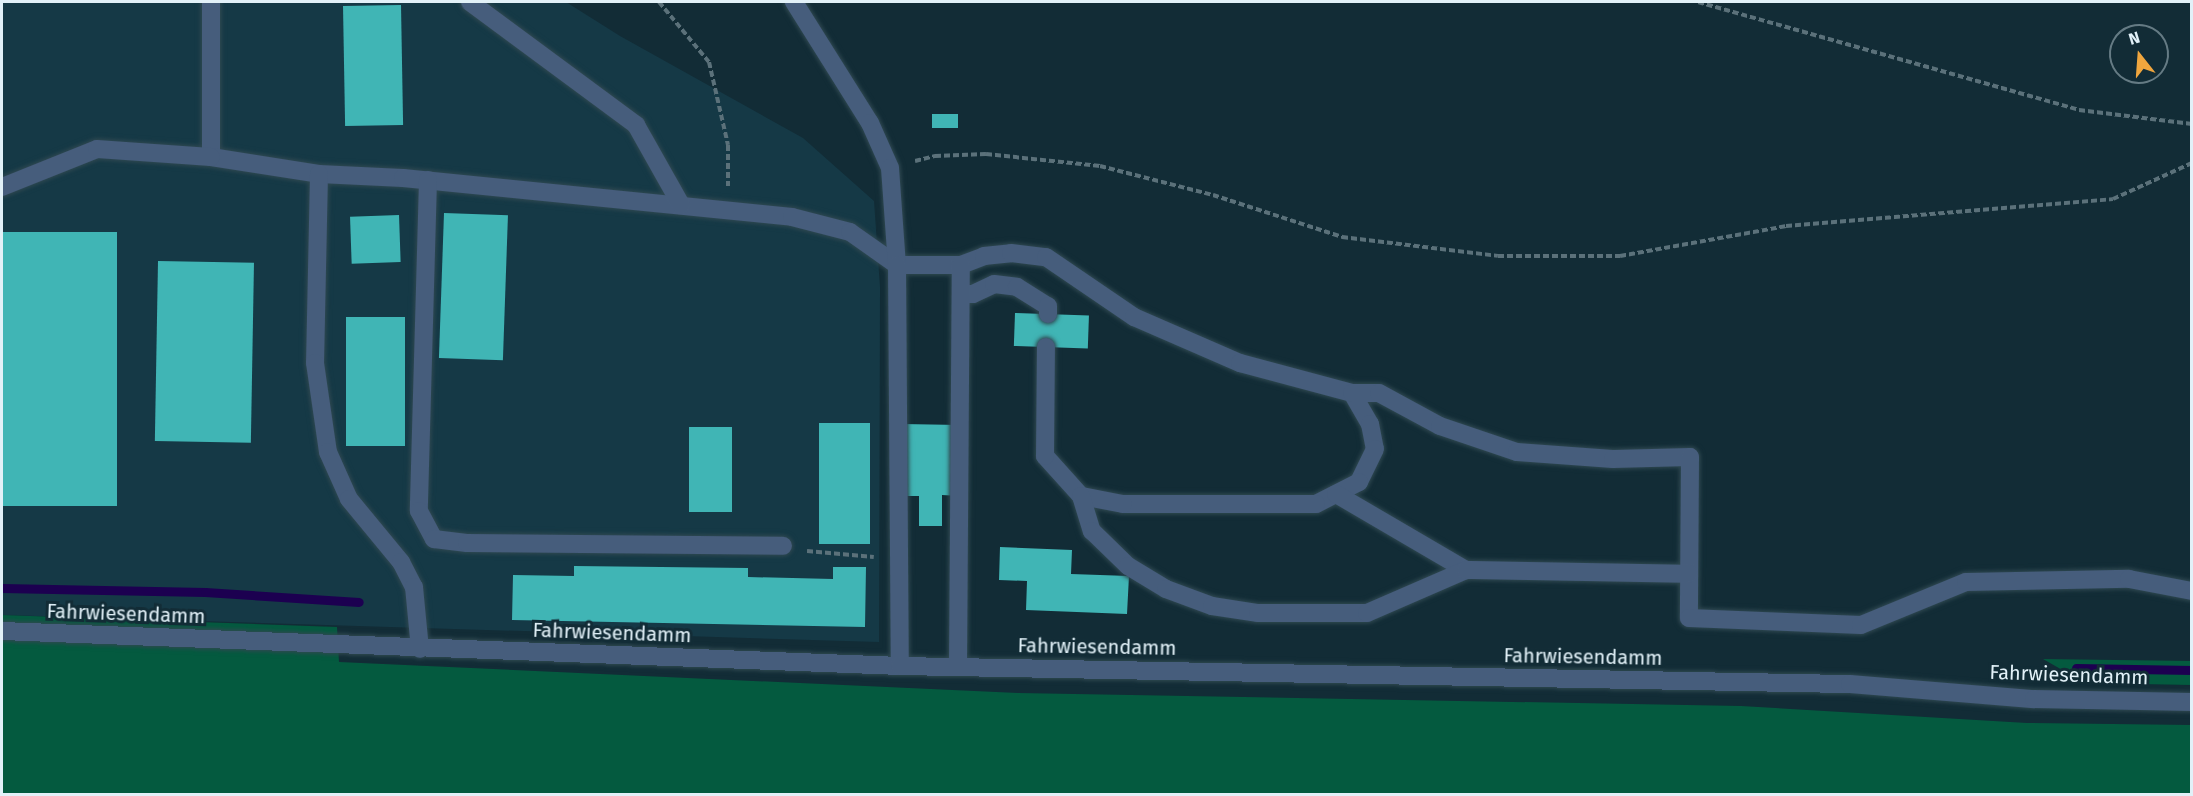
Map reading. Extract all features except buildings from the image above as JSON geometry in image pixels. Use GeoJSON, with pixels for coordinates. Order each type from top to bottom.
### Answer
{"type":"FeatureCollection","features":[{"type":"Feature","properties":{"kind":"street"},"geometry":{"type":"LineString","coordinates":[[211,2],[211,157]]}},
{"type":"Feature","properties":{"kind":"street"},"geometry":{"type":"LineString","coordinates":[[470,2],[636,124],[681,204]]}},
{"type":"Feature","properties":{"kind":"street"},"geometry":{"type":"LineString","coordinates":[[794,2],[870,123],[890,168],[897,265],[900,666]]}},
{"type":"Feature","properties":{"kind":"street"},"geometry":{"type":"LineString","coordinates":[[2,187],[97,149],[211,157],[319,174],[428,180],[792,217],[850,232],[897,265],[961,265],[984,256],[1011,253],[1046,257],[1134,317],[1240,363],[1352,393],[1379,393],[1440,426],[1517,452],[1613,459],[1690,457],[1689,618],[1861,625],[1966,582],[2129,579],[2192,591]]}},
{"type":"Feature","properties":{"kind":"street"},"geometry":{"type":"LineString","coordinates":[[319,174],[315,363],[328,452],[349,499],[401,562],[414,587],[420,649]]}},
{"type":"Feature","properties":{"kind":"street"},"geometry":{"type":"LineString","coordinates":[[428,180],[419,511],[434,539],[467,543],[783,546]]}},
{"type":"Feature","properties":{"kind":"street"},"geometry":{"type":"LineString","coordinates":[[958,667],[961,265]]}},
{"type":"Feature","properties":{"kind":"street"},"geometry":{"type":"LineString","coordinates":[[961,294],[973,294],[994,284],[1017,287],[1048,306],[1048,314]]}},
{"type":"Feature","properties":{"kind":"street"},"geometry":{"type":"LineString","coordinates":[[1046,347],[1045,456],[1081,496],[1092,531],[1128,566],[1166,589],[1212,606],[1258,613],[1367,613],[1466,570],[1689,574]]}},
{"type":"Feature","properties":{"kind":"street"},"geometry":{"type":"LineString","coordinates":[[1081,496],[1123,504],[1316,504],[1359,482],[1375,449],[1370,424],[1352,393]]}},
{"type":"Feature","properties":{"kind":"street"},"geometry":{"type":"LineString","coordinates":[[1336,494],[1466,570]]}},
{"type":"Feature","properties":{"kind":"street","name":"Fahrwiesendamm"},"geometry":{"type":"LineString","coordinates":[[2,631],[900,666],[1850,684],[2034,699],[2192,702]]}},
{"type":"Feature","properties":{"kind":"path"},"geometry":{"type":"LineString","coordinates":[[659,2],[709,62],[728,145],[728,211]]}},
{"type":"Feature","properties":{"kind":"path"},"geometry":{"type":"LineString","coordinates":[[1698,2],[2079,110],[2192,124]]}},
{"type":"Feature","properties":{"kind":"path"},"geometry":{"type":"LineString","coordinates":[[890,168],[935,156],[986,154],[1100,166],[1213,195],[1342,237],[1498,256],[1620,256],[1786,226],[2113,199],[2192,163]]}},
{"type":"Feature","properties":{"kind":"path"},"geometry":{"type":"LineString","coordinates":[[783,546],[828,555],[900,558]]}},
{"type":"Feature","properties":{"kind":"shaded area"},"geometry":{"type":"Polygon","coordinates":[[[2,2],[566,2],[620,36],[803,138],[874,201],[880,287],[879,642],[2,615],[2,2]]]}},
{"type":"Feature","properties":{"kind":"green space"},"geometry":{"type":"Polygon","coordinates":[[[2,615],[337,627],[339,662],[1018,693],[1741,706],[2027,723],[2192,725],[2191,794],[2,794],[2,615]]]}},
{"type":"Feature","properties":{"kind":"green space"},"geometry":{"type":"Polygon","coordinates":[[[2043,659],[2191,661],[2191,685],[2085,683],[2043,659]]]}},
{"type":"Feature","properties":{"kind":"waterway"},"geometry":{"type":"LineString","coordinates":[[2,588],[205,592],[359,602]]}},
{"type":"Feature","properties":{"kind":"waterway"},"geometry":{"type":"LineString","coordinates":[[2076,668],[2192,670]]}}]}
